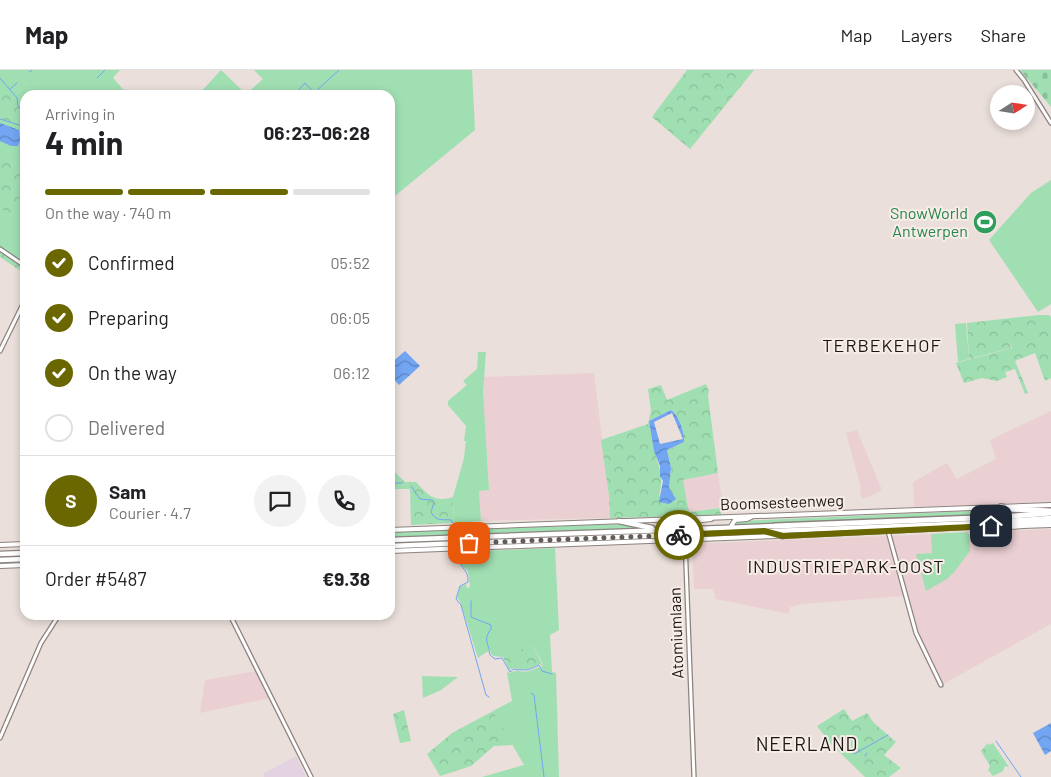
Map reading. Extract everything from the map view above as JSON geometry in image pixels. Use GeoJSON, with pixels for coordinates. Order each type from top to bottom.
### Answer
{"type":"FeatureCollection","features":[{"type":"Feature","properties":{"kind":"highway"},"geometry":{"type":"LineString","coordinates":[[1001,507],[1051,512]]}},
{"type":"Feature","properties":{"kind":"highway"},"geometry":{"type":"LineString","coordinates":[[619,521],[684,534],[730,528],[1002,517],[1051,512]]}},
{"type":"Feature","properties":{"kind":"highway"},"geometry":{"type":"LineString","coordinates":[[395,546],[1051,519]]}},
{"type":"Feature","properties":{"kind":"highway"},"geometry":{"type":"LineString","coordinates":[[991,526],[1051,519]]}},
{"type":"Feature","properties":{"kind":"highway"},"geometry":{"type":"LineString","coordinates":[[395,540],[657,530]]}},
{"type":"Feature","properties":{"kind":"highway"},"geometry":{"type":"LineString","coordinates":[[764,531],[783,536]]}},
{"type":"Feature","properties":{"kind":"highway"},"geometry":{"type":"LineString","coordinates":[[0,554],[20,553]]}},
{"type":"Feature","properties":{"kind":"highway"},"geometry":{"type":"LineString","coordinates":[[0,560],[20,559]]}},
{"type":"Feature","properties":{"kind":"main road","name":"Boomsesteenweg"},"geometry":{"type":"LineString","coordinates":[[395,530],[1051,505]]}},
{"type":"Feature","properties":{"kind":"main road"},"geometry":{"type":"LineString","coordinates":[[730,528],[735,520],[747,519],[752,516]]}},
{"type":"Feature","properties":{"kind":"main road"},"geometry":{"type":"LineString","coordinates":[[684,534],[682,525],[687,521],[708,520],[717,517]]}},
{"type":"Feature","properties":{"kind":"main road"},"geometry":{"type":"LineString","coordinates":[[727,517],[727,523],[734,533]]}},
{"type":"Feature","properties":{"kind":"main road","name":"Boomsesteenweg"},"geometry":{"type":"LineString","coordinates":[[395,551],[684,534],[783,536],[1051,525]]}},
{"type":"Feature","properties":{"kind":"main road","name":"Boomsesteenweg"},"geometry":{"type":"LineString","coordinates":[[942,529],[1025,526]]}},
{"type":"Feature","properties":{"kind":"main road"},"geometry":{"type":"LineString","coordinates":[[0,545],[20,544]]}},
{"type":"Feature","properties":{"kind":"main road"},"geometry":{"type":"LineString","coordinates":[[0,566],[20,565]]}},
{"type":"Feature","properties":{"kind":"street"},"geometry":{"type":"LineString","coordinates":[[1016,70],[1051,124]]}},
{"type":"Feature","properties":{"kind":"street"},"geometry":{"type":"LineString","coordinates":[[0,249],[20,263]]}},
{"type":"Feature","properties":{"kind":"street"},"geometry":{"type":"LineString","coordinates":[[0,351],[20,310]]}},
{"type":"Feature","properties":{"kind":"street"},"geometry":{"type":"LineString","coordinates":[[888,531],[916,633],[941,685]]}},
{"type":"Feature","properties":{"kind":"street","name":"Atomiumlaan"},"geometry":{"type":"LineString","coordinates":[[684,534],[694,777]]}},
{"type":"Feature","properties":{"kind":"street"},"geometry":{"type":"LineString","coordinates":[[0,738],[41,643],[55,620]]}},
{"type":"Feature","properties":{"kind":"street"},"geometry":{"type":"LineString","coordinates":[[232,620],[311,777]]}},
{"type":"Feature","properties":{"kind":"shaded area"},"geometry":{"type":"Polygon","coordinates":[[[594,373],[610,518],[481,521],[479,491],[489,490],[483,401],[484,377],[594,373]]]}},
{"type":"Feature","properties":{"kind":"shaded area"},"geometry":{"type":"Polygon","coordinates":[[[1051,411],[1051,502],[914,507],[913,482],[947,463],[957,479],[996,459],[990,440],[1051,411]]]}},
{"type":"Feature","properties":{"kind":"shaded area"},"geometry":{"type":"Polygon","coordinates":[[[857,430],[882,490],[866,498],[861,498],[860,484],[846,433],[857,430]]]}},
{"type":"Feature","properties":{"kind":"shaded area"},"geometry":{"type":"Polygon","coordinates":[[[718,473],[723,507],[689,512],[683,479],[718,473]]]}},
{"type":"Feature","properties":{"kind":"shaded area"},"geometry":{"type":"Polygon","coordinates":[[[1051,529],[1051,624],[938,687],[915,637],[904,596],[802,604],[790,607],[789,614],[716,599],[713,589],[694,589],[692,544],[1051,529]]]}},
{"type":"Feature","properties":{"kind":"shaded area"},"geometry":{"type":"Polygon","coordinates":[[[256,671],[270,698],[200,713],[205,680],[256,671]]]}},
{"type":"Feature","properties":{"kind":"shaded area"},"geometry":{"type":"Polygon","coordinates":[[[296,756],[306,777],[264,777],[263,774],[296,756]]]}},
{"type":"Feature","properties":{"kind":"green space"},"geometry":{"type":"Polygon","coordinates":[[[0,70],[120,70],[113,78],[124,90],[20,90],[20,255],[0,242],[0,70]]]}},
{"type":"Feature","properties":{"kind":"green space"},"geometry":{"type":"Polygon","coordinates":[[[221,70],[242,90],[203,90],[221,70]]]}},
{"type":"Feature","properties":{"kind":"green space"},"geometry":{"type":"Polygon","coordinates":[[[254,70],[472,70],[475,130],[395,196],[395,90],[251,90],[263,79],[254,70]]]}},
{"type":"Feature","properties":{"kind":"green space"},"geometry":{"type":"Polygon","coordinates":[[[687,70],[754,70],[690,149],[652,117],[687,70]]]}},
{"type":"Feature","properties":{"kind":"green space"},"geometry":{"type":"Polygon","coordinates":[[[1020,70],[1051,70],[1051,107],[1035,88],[1035,85],[1033,85],[1020,70]]]}},
{"type":"Feature","properties":{"kind":"green space"},"geometry":{"type":"Polygon","coordinates":[[[0,78],[17,98],[20,108],[20,126],[0,119],[0,78]]]}},
{"type":"Feature","properties":{"kind":"green space"},"geometry":{"type":"Polygon","coordinates":[[[20,157],[20,209],[16,205],[0,200],[0,161],[20,157]]]}},
{"type":"Feature","properties":{"kind":"green space"},"geometry":{"type":"Polygon","coordinates":[[[1051,180],[1051,304],[1038,312],[989,240],[1031,193],[1051,180]]]}},
{"type":"Feature","properties":{"kind":"green space"},"geometry":{"type":"Polygon","coordinates":[[[0,204],[20,210],[20,215],[0,209],[0,204]]]}},
{"type":"Feature","properties":{"kind":"green space"},"geometry":{"type":"Polygon","coordinates":[[[0,240],[20,251],[20,271],[0,257],[0,240]]]}},
{"type":"Feature","properties":{"kind":"green space"},"geometry":{"type":"Polygon","coordinates":[[[1049,315],[1051,317],[1051,378],[1045,381],[1035,353],[1015,361],[1028,393],[1025,394],[1015,369],[1005,372],[1007,377],[997,381],[982,378],[964,383],[956,363],[1012,348],[1008,339],[1011,348],[969,359],[967,323],[1049,315]]]}},
{"type":"Feature","properties":{"kind":"green space"},"geometry":{"type":"Polygon","coordinates":[[[966,323],[969,359],[958,362],[955,324],[966,323]]]}},
{"type":"Feature","properties":{"kind":"green space"},"geometry":{"type":"Polygon","coordinates":[[[478,352],[486,352],[483,393],[489,490],[479,491],[481,521],[454,523],[453,497],[464,458],[466,426],[448,405],[448,401],[467,385],[463,381],[477,369],[478,352]]]}},
{"type":"Feature","properties":{"kind":"green space"},"geometry":{"type":"Polygon","coordinates":[[[706,384],[709,391],[708,396],[718,473],[683,480],[689,512],[720,508],[721,515],[610,518],[609,496],[601,440],[648,424],[651,410],[648,389],[661,385],[667,400],[706,384]],[[671,410],[649,421],[660,472],[659,496],[669,488],[671,468],[667,450],[684,442],[681,425],[671,410]]]}},
{"type":"Feature","properties":{"kind":"green space"},"geometry":{"type":"Polygon","coordinates":[[[395,472],[405,482],[416,482],[432,497],[446,499],[453,497],[454,523],[411,525],[410,489],[395,489],[395,472]]]}},
{"type":"Feature","properties":{"kind":"green space"},"geometry":{"type":"Polygon","coordinates":[[[1016,510],[1001,515],[734,526],[738,521],[1016,510]]]}},
{"type":"Feature","properties":{"kind":"green space"},"geometry":{"type":"Polygon","coordinates":[[[625,524],[647,529],[395,539],[395,532],[625,524]]]}},
{"type":"Feature","properties":{"kind":"green space"},"geometry":{"type":"Polygon","coordinates":[[[967,532],[969,535],[970,551],[947,579],[926,591],[916,554],[932,553],[931,534],[967,532]]]}},
{"type":"Feature","properties":{"kind":"green space"},"geometry":{"type":"Polygon","coordinates":[[[629,533],[629,535],[395,544],[395,542],[629,533]]]}},
{"type":"Feature","properties":{"kind":"green space"},"geometry":{"type":"Polygon","coordinates":[[[555,548],[559,630],[550,635],[552,672],[556,673],[559,777],[482,777],[524,765],[493,711],[512,701],[507,672],[510,673],[517,670],[528,671],[541,668],[543,664],[533,646],[512,653],[490,651],[478,658],[460,601],[457,598],[460,587],[466,584],[467,588],[470,587],[468,571],[460,564],[458,552],[555,548]]]}},
{"type":"Feature","properties":{"kind":"green space"},"geometry":{"type":"Polygon","coordinates":[[[533,646],[543,666],[540,664],[527,670],[515,668],[509,670],[503,657],[493,656],[490,652],[492,650],[511,653],[533,646]]]}},
{"type":"Feature","properties":{"kind":"green space"},"geometry":{"type":"Polygon","coordinates":[[[422,676],[458,677],[441,690],[423,698],[422,676]]]}},
{"type":"Feature","properties":{"kind":"green space"},"geometry":{"type":"Polygon","coordinates":[[[844,709],[852,721],[867,713],[874,723],[896,742],[884,755],[901,768],[889,777],[865,777],[830,743],[817,726],[844,709]]]}},
{"type":"Feature","properties":{"kind":"green space"},"geometry":{"type":"Polygon","coordinates":[[[404,710],[411,741],[400,743],[393,714],[404,710]]]}},
{"type":"Feature","properties":{"kind":"green space"},"geometry":{"type":"Polygon","coordinates":[[[493,711],[513,745],[494,746],[471,766],[440,776],[427,754],[452,733],[493,711]]]}},
{"type":"Feature","properties":{"kind":"green space"},"geometry":{"type":"Polygon","coordinates":[[[988,743],[989,745],[993,743],[1009,767],[1005,766],[1003,771],[993,776],[988,770],[990,766],[981,751],[988,743]]]}},
{"type":"Feature","properties":{"kind":"water"},"geometry":{"type":"Polygon","coordinates":[[[0,123],[19,130],[20,140],[18,146],[11,146],[0,141],[0,123]]]}},
{"type":"Feature","properties":{"kind":"water"},"geometry":{"type":"Polygon","coordinates":[[[405,351],[420,366],[399,385],[395,381],[395,360],[405,351]]]}},
{"type":"Feature","properties":{"kind":"water"},"geometry":{"type":"Polygon","coordinates":[[[671,410],[677,416],[682,430],[684,442],[667,450],[671,468],[669,488],[676,499],[669,504],[659,502],[663,481],[654,451],[649,421],[671,410]],[[672,413],[654,422],[660,444],[683,439],[672,413]]]}},
{"type":"Feature","properties":{"kind":"water"},"geometry":{"type":"Polygon","coordinates":[[[1051,723],[1051,751],[1045,755],[1033,733],[1051,723]]]}},
{"type":"Feature","properties":{"kind":"waterway"},"geometry":{"type":"LineString","coordinates":[[97,78],[105,70]]}},
{"type":"Feature","properties":{"kind":"waterway"},"geometry":{"type":"LineString","coordinates":[[317,90],[339,70]]}},
{"type":"Feature","properties":{"kind":"waterway"},"geometry":{"type":"LineString","coordinates":[[0,78],[17,98],[20,108]]}},
{"type":"Feature","properties":{"kind":"waterway"},"geometry":{"type":"LineString","coordinates":[[10,89],[17,83]]}},
{"type":"Feature","properties":{"kind":"waterway"},"geometry":{"type":"LineString","coordinates":[[299,90],[305,83],[311,90]]}},
{"type":"Feature","properties":{"kind":"waterway"},"geometry":{"type":"LineString","coordinates":[[0,119],[20,126]]}},
{"type":"Feature","properties":{"kind":"waterway"},"geometry":{"type":"LineString","coordinates":[[395,483],[402,483]]}},
{"type":"Feature","properties":{"kind":"waterway"},"geometry":{"type":"LineString","coordinates":[[411,486],[420,499],[432,500],[434,502],[431,512],[435,517],[451,520],[453,523]]}},
{"type":"Feature","properties":{"kind":"waterway"},"geometry":{"type":"LineString","coordinates":[[456,553],[468,577],[468,582],[460,586],[456,599],[461,605],[486,695],[489,697]]}},
{"type":"Feature","properties":{"kind":"waterway"},"geometry":{"type":"LineString","coordinates":[[471,601],[471,617],[491,625],[487,639],[489,649]]}},
{"type":"Feature","properties":{"kind":"waterway"},"geometry":{"type":"LineString","coordinates":[[489,651],[490,655],[495,659],[502,658],[510,672],[514,669],[529,670],[539,665],[542,671],[552,674]]}},
{"type":"Feature","properties":{"kind":"waterway"},"geometry":{"type":"LineString","coordinates":[[531,693],[534,695],[544,777]]}},
{"type":"Feature","properties":{"kind":"waterway"},"geometry":{"type":"LineString","coordinates":[[851,751],[854,754],[888,735]]}},
{"type":"Feature","properties":{"kind":"waterway"},"geometry":{"type":"LineString","coordinates":[[996,741],[1021,777]]}},
{"type":"Feature","properties":{"kind":"way so far"},"geometry":{"type":"LineString","coordinates":[[469,543],[679,535]]}},
{"type":"Feature","properties":{"kind":"place","name":"SnowWorld Antwerpen"},"geometry":{"type":"Point","coordinates":[985,222]}},
{"type":"Feature","properties":{"kind":"district","name":"TERBEKEHOF"},"geometry":{"type":"Point","coordinates":[882,346]}},
{"type":"Feature","properties":{"kind":"district","name":"INDUSTRIEPARK-OOST"},"geometry":{"type":"Point","coordinates":[846,567]}},
{"type":"Feature","properties":{"kind":"district","name":"NEERLAND"},"geometry":{"type":"Point","coordinates":[807,744]}},
{"type":"Feature","properties":{"kind":"route"},"geometry":{"type":"LineString","coordinates":[[679,535],[764,531],[769,534],[783,536],[991,526]]}}]}
